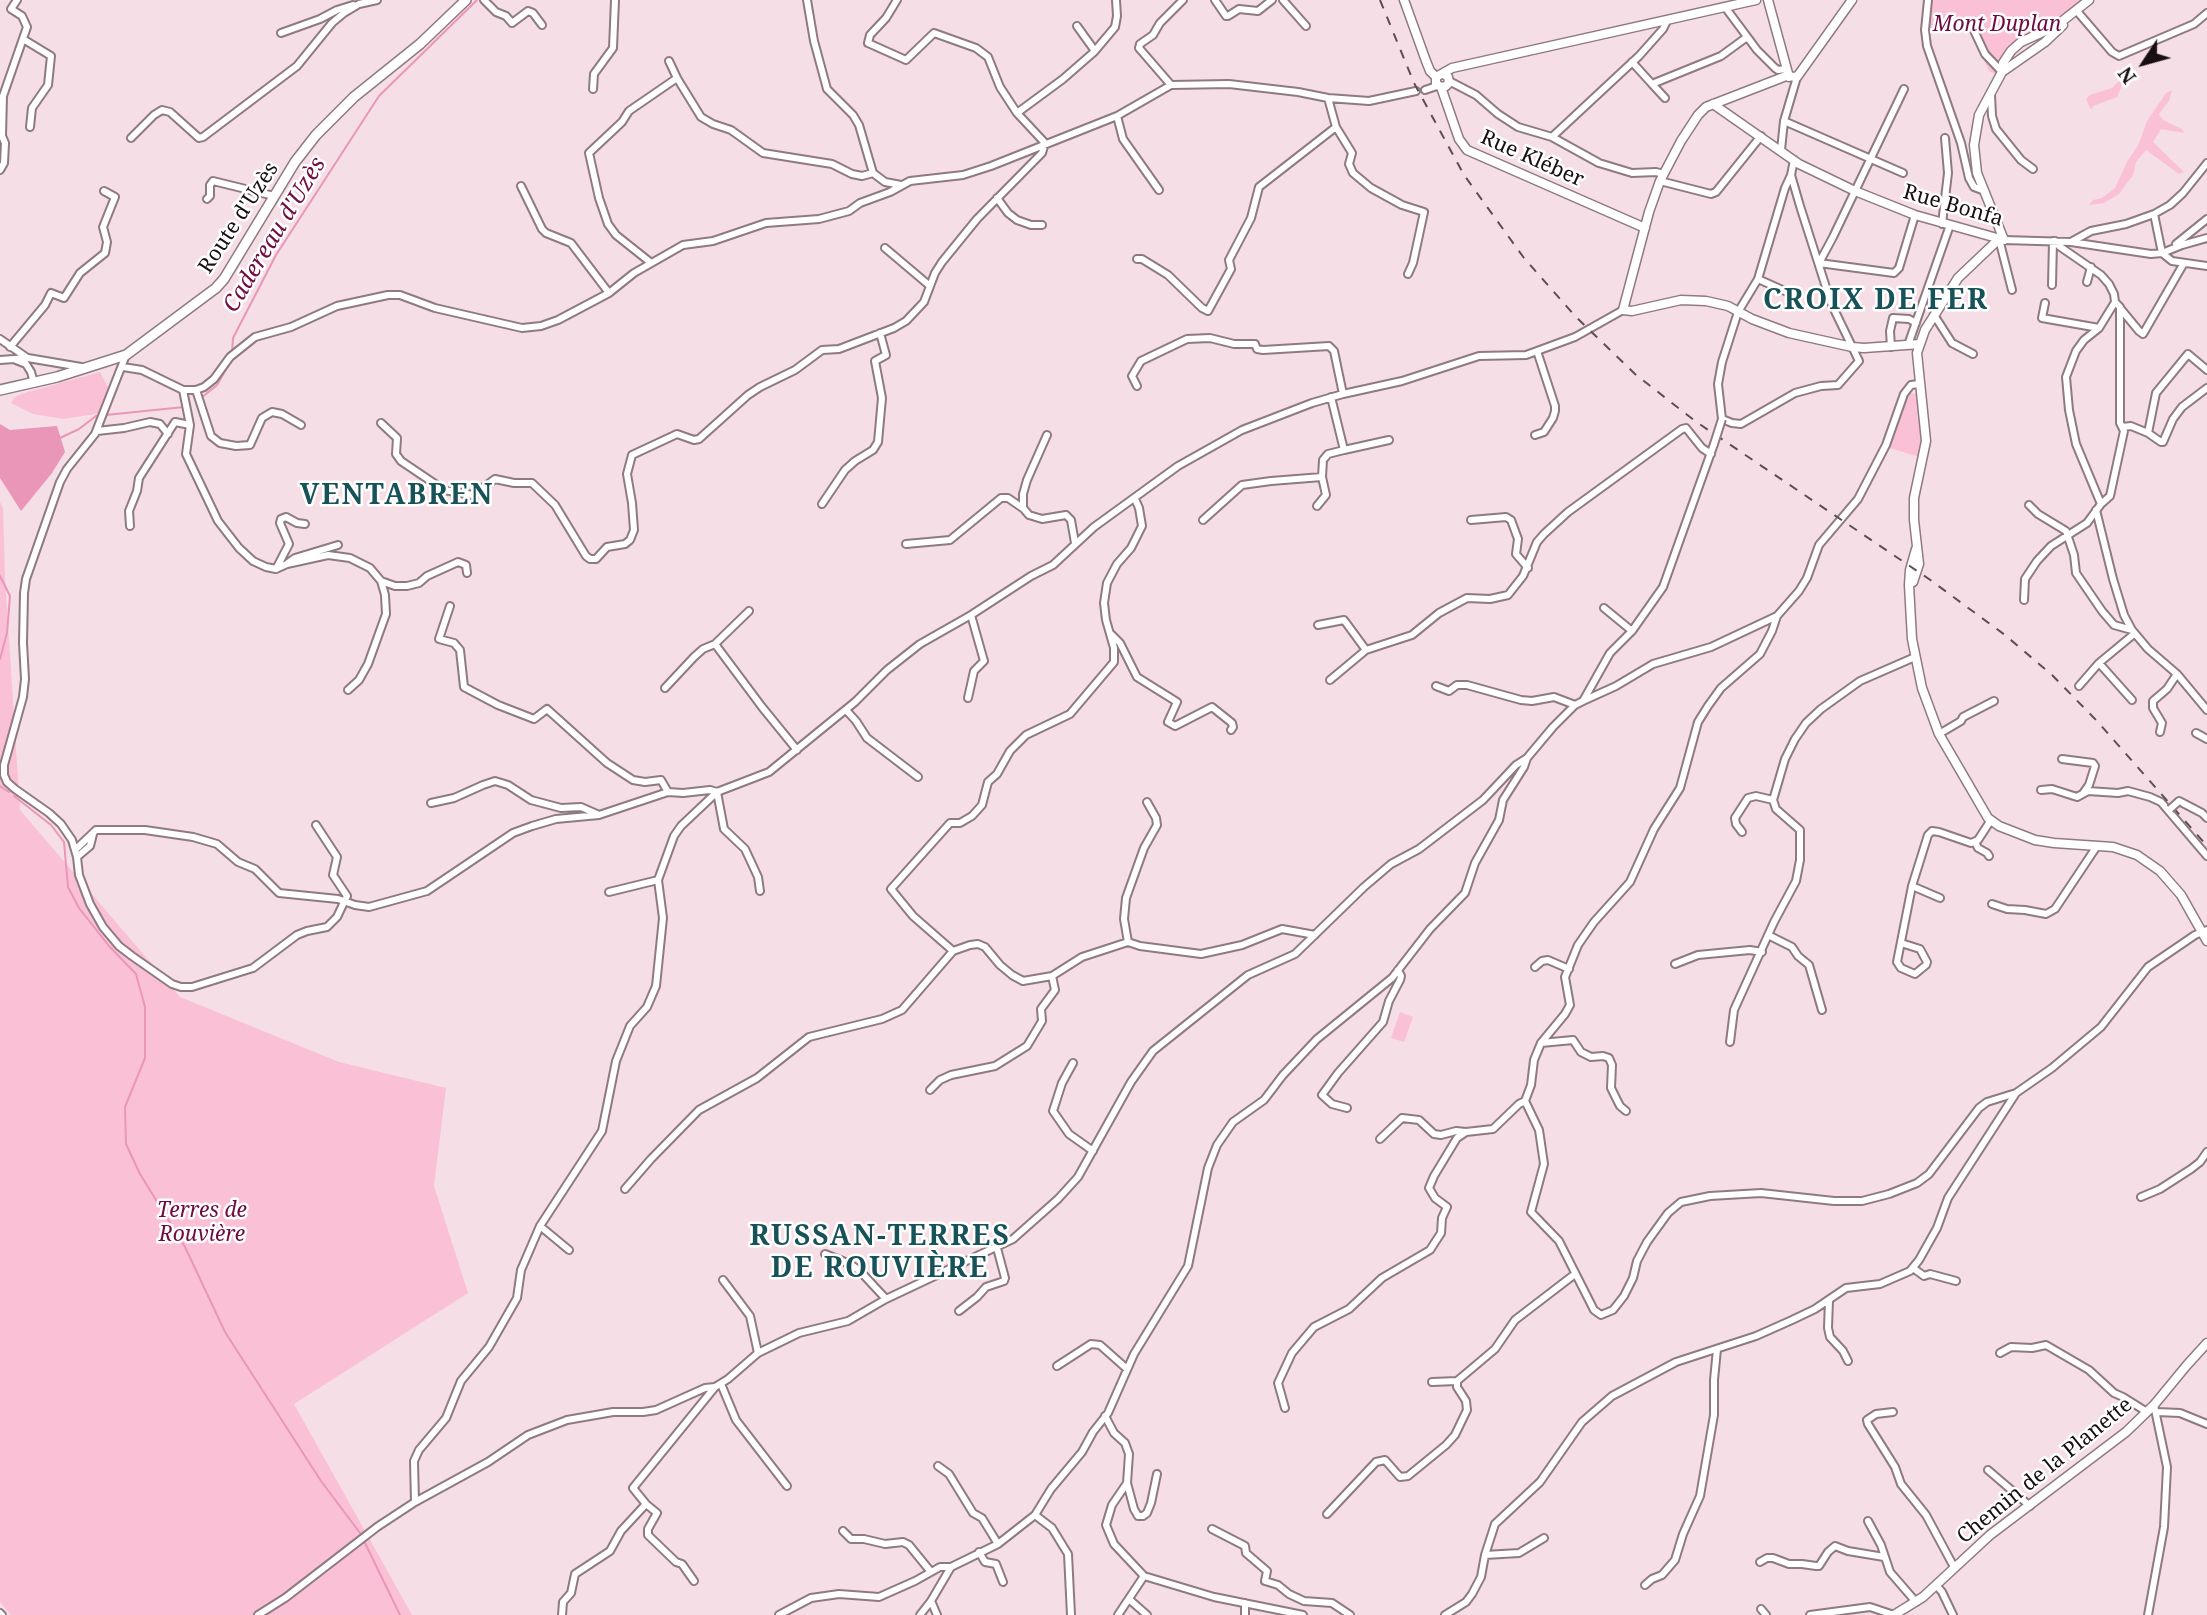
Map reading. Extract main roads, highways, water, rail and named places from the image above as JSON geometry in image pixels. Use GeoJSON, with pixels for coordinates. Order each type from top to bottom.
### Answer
{"type":"FeatureCollection","features":[{"type":"Feature","properties":{"kind":"main road","name":"Route d'Uzès"},"geometry":{"type":"LineString","coordinates":[[0,390],[47,380],[126,355],[216,288],[295,162],[316,135],[354,97],[420,44],[466,0]]}},
{"type":"Feature","properties":{"kind":"waterway","name":"Cadereau d'Uzès"},"geometry":{"type":"LineString","coordinates":[[232,354],[233,338],[276,255],[379,96],[477,0]]}},
{"type":"Feature","properties":{"kind":"waterway","name":"Cadereau d'Uzès"},"geometry":{"type":"LineString","coordinates":[[201,398],[217,385],[232,359]]}},
{"type":"Feature","properties":{"kind":"waterway","name":"Cadereau d'Uzès"},"geometry":{"type":"LineString","coordinates":[[106,415],[184,407]]}},
{"type":"Feature","properties":{"kind":"waterway","name":"Cadereau d'Uzès"},"geometry":{"type":"LineString","coordinates":[[60,438],[100,415]]}},
{"type":"Feature","properties":{"kind":"waterway"},"geometry":{"type":"LineString","coordinates":[[0,576],[10,596],[7,633],[0,659]]}},
{"type":"Feature","properties":{"kind":"waterway"},"geometry":{"type":"LineString","coordinates":[[0,786],[9,792]]}},
{"type":"Feature","properties":{"kind":"waterway"},"geometry":{"type":"LineString","coordinates":[[14,796],[51,825],[64,842],[68,887],[79,908],[109,946],[136,974],[145,1007],[145,1058],[125,1107],[126,1144],[140,1174],[185,1247],[225,1332],[321,1481],[360,1533]]}},
{"type":"Feature","properties":{"kind":"waterway"},"geometry":{"type":"LineString","coordinates":[[365,1543],[400,1615]]}},
{"type":"Feature","properties":{"kind":"railway"},"geometry":{"type":"LineString","coordinates":[[1380,0],[1414,83],[1464,175],[1524,258],[1575,316],[1635,374],[1695,421],[1929,579],[2005,635],[2052,675],[2097,721],[2207,846]]}},
{"type":"Feature","properties":{"kind":"district","name":"CROIX DE FER"},"geometry":{"type":"Point","coordinates":[1876,301]}},
{"type":"Feature","properties":{"kind":"district","name":"VENTABREN"},"geometry":{"type":"Point","coordinates":[397,496]}},
{"type":"Feature","properties":{"kind":"district","name":"RUSSAN-TERRES DE ROUVIÈRE"},"geometry":{"type":"Point","coordinates":[880,1253]}},
{"type":"Feature","properties":{"kind":"park label","name":"Mont Duplan"},"geometry":{"type":"Point","coordinates":[1997,25]}},
{"type":"Feature","properties":{"kind":"park label","name":"Terres de Rouvière"},"geometry":{"type":"Point","coordinates":[202,1223]}}]}
